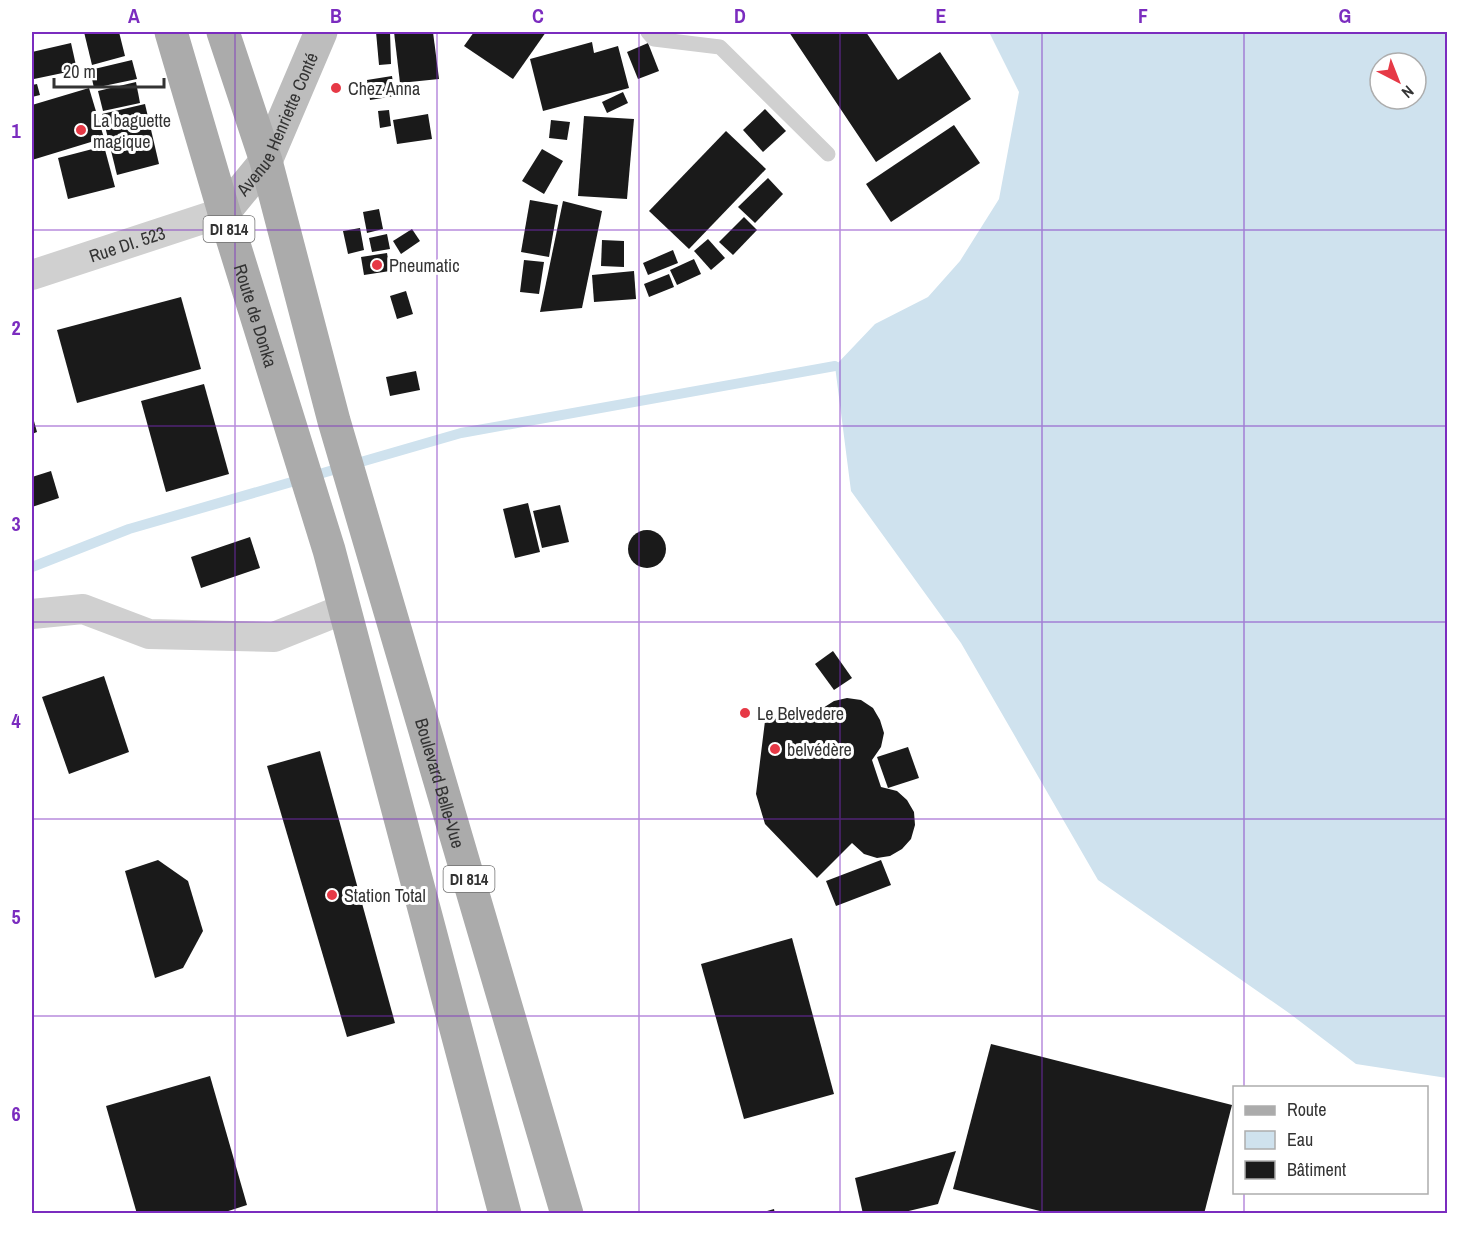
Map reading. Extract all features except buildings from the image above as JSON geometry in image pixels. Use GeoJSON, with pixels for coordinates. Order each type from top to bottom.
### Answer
{"type":"FeatureCollection","features":[{"type":"Feature","properties":{"kind":"main road","name":"Route de Donka"},"geometry":{"type":"LineString","coordinates":[[171,32],[224,212],[329,550],[344,609]]}},
{"type":"Feature","properties":{"kind":"main road","name":"DI 814"},"geometry":{"type":"LineString","coordinates":[[223,32],[266,161]]}},
{"type":"Feature","properties":{"kind":"main road","name":"Avenue Henriette Conté"},"geometry":{"type":"LineString","coordinates":[[224,212],[266,161],[321,32]]}},
{"type":"Feature","properties":{"kind":"main road","name":"Boulevard Belle-Vue"},"geometry":{"type":"LineString","coordinates":[[266,161],[334,421],[567,1214]]}},
{"type":"Feature","properties":{"kind":"main road","name":"DI 814"},"geometry":{"type":"LineString","coordinates":[[344,609],[505,1214]]}},
{"type":"Feature","properties":{"kind":"street","name":"Rue DI. 523"},"geometry":{"type":"LineString","coordinates":[[32,275],[224,212]]}},
{"type":"Feature","properties":{"kind":"street"},"geometry":{"type":"LineString","coordinates":[[32,614],[83,609],[149,634],[274,637],[344,609]]}},
{"type":"Feature","properties":{"kind":"lane"},"geometry":{"type":"LineString","coordinates":[[648,32],[654,39],[720,48],[828,154]]}},
{"type":"Feature","properties":{"kind":"water"},"geometry":{"type":"Polygon","coordinates":[[[989,32],[1447,32],[1447,1078],[1356,1064],[1289,1013],[1098,880],[961,643],[851,491],[835,366],[875,324],[928,297],[960,261],[999,199],[1019,92],[989,32]]]}},
{"type":"Feature","properties":{"kind":"waterway"},"geometry":{"type":"LineString","coordinates":[[32,567],[129,529],[461,433],[835,366]]}},
{"type":"Feature","properties":{"kind":"place","name":"Chez Anna"},"geometry":{"type":"Point","coordinates":[336,88]}},
{"type":"Feature","properties":{"kind":"place","name":"La baguette magique"},"geometry":{"type":"Point","coordinates":[81,130]}},
{"type":"Feature","properties":{"kind":"place","name":"Pneumatic"},"geometry":{"type":"Point","coordinates":[377,265]}},
{"type":"Feature","properties":{"kind":"place","name":"Le Belvedere"},"geometry":{"type":"Point","coordinates":[745,713]}},
{"type":"Feature","properties":{"kind":"place","name":"belvédère"},"geometry":{"type":"Point","coordinates":[775,749]}},
{"type":"Feature","properties":{"kind":"place","name":"Station Total"},"geometry":{"type":"Point","coordinates":[332,895]}}]}
